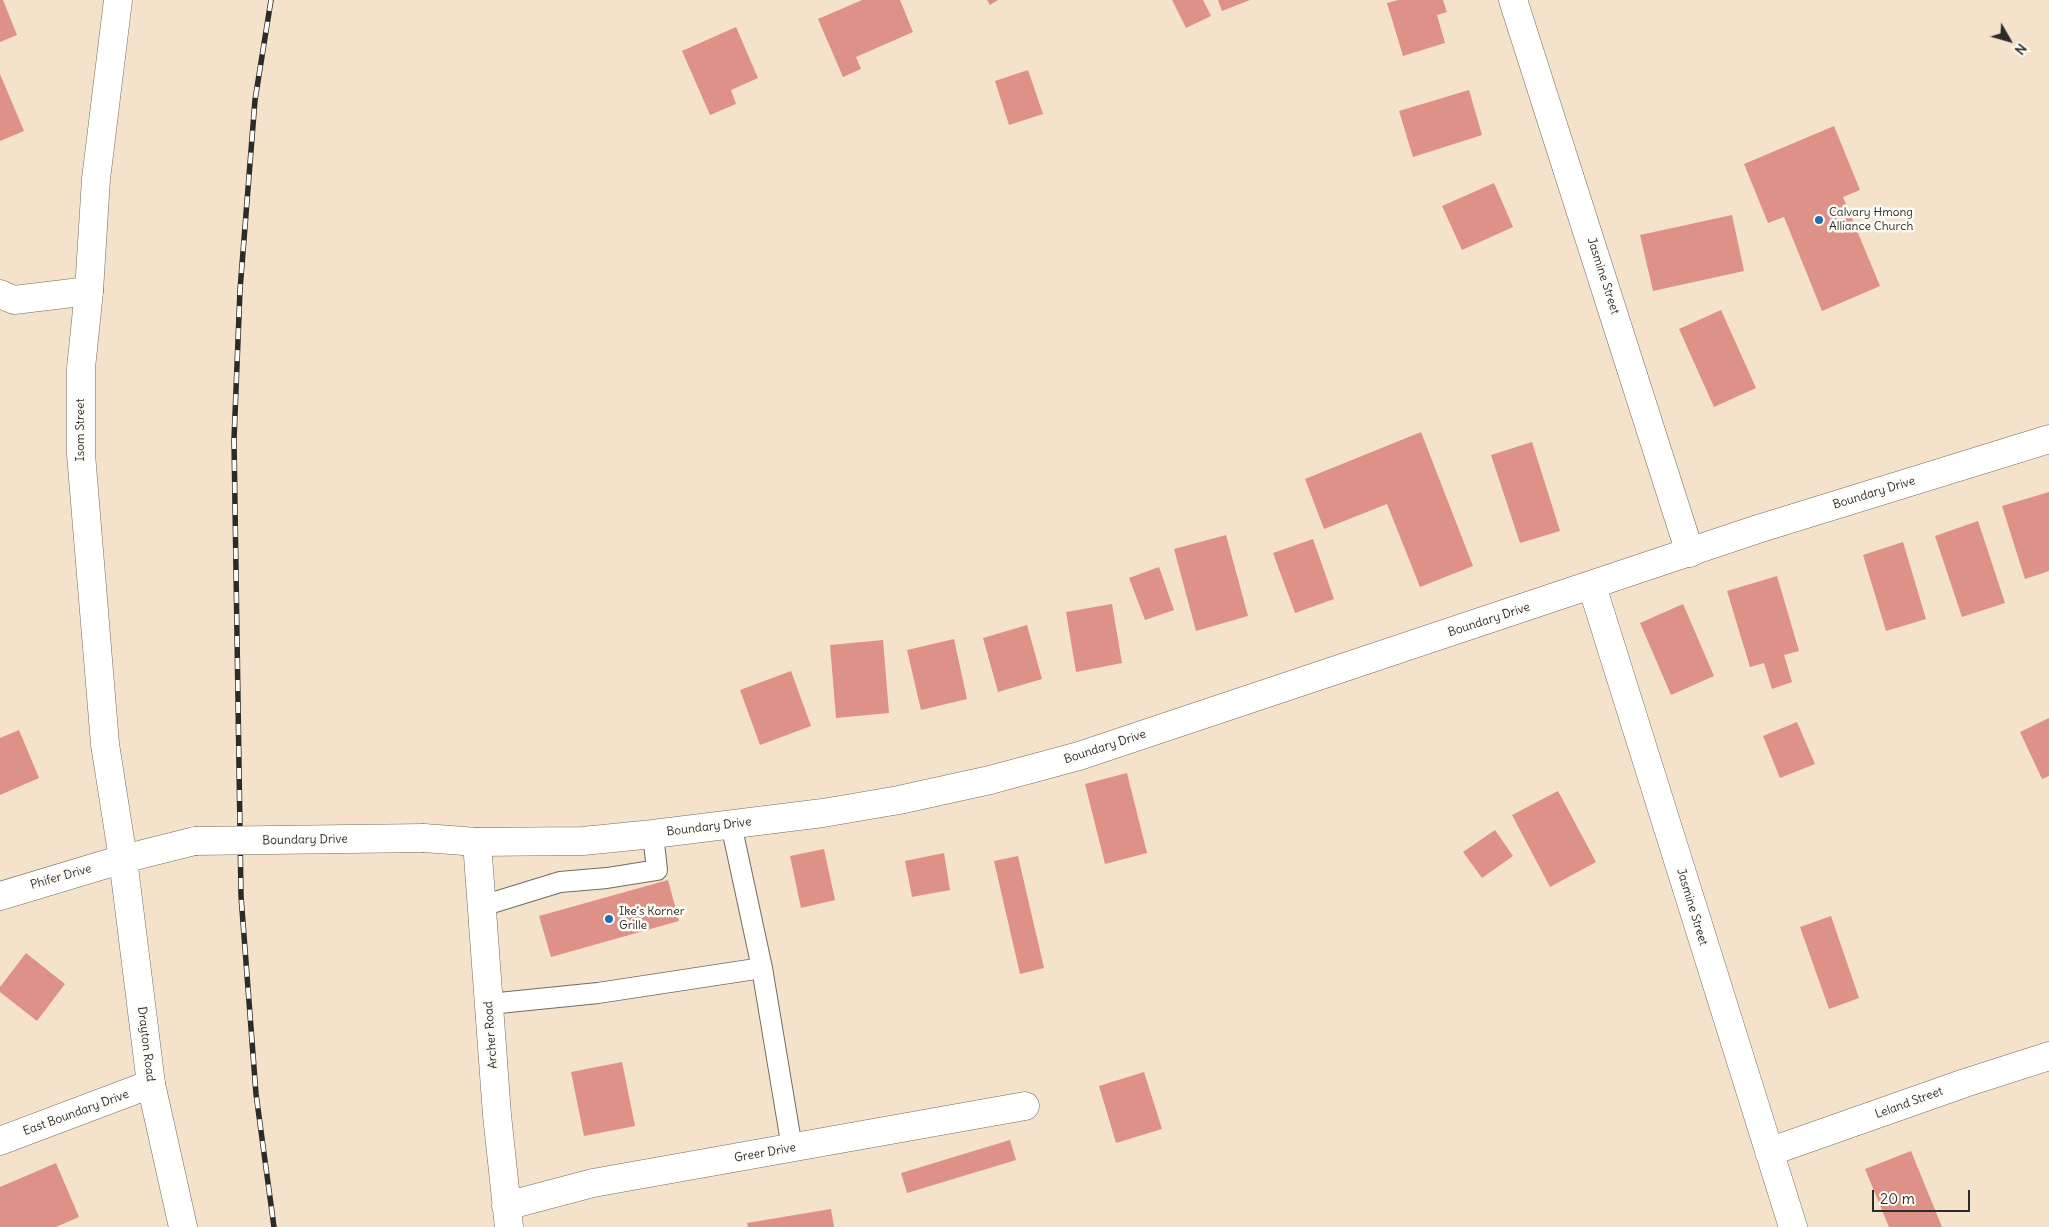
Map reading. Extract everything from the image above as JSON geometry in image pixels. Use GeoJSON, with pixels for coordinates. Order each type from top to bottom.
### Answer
{"type":"FeatureCollection","features":[{"type":"Feature","properties":{"kind":"street","name":"Isom Street"},"geometry":{"type":"LineString","coordinates":[[118,0],[96,179],[82,368],[81,454],[105,744],[123,858]]}},
{"type":"Feature","properties":{"kind":"street","name":"Jasmine Street"},"geometry":{"type":"LineString","coordinates":[[1513,0],[1690,553]]}},
{"type":"Feature","properties":{"kind":"street"},"geometry":{"type":"LineString","coordinates":[[0,294],[14,300],[89,291]]}},
{"type":"Feature","properties":{"kind":"street","name":"Boundary Drive"},"geometry":{"type":"LineString","coordinates":[[123,858],[194,841],[424,838],[477,842],[583,841],[823,813],[899,800],[990,780],[1079,756],[1758,530],[2049,439]]}},
{"type":"Feature","properties":{"kind":"street","name":"Jasmine Street"},"geometry":{"type":"LineString","coordinates":[[1592,586],[1793,1227]]}},
{"type":"Feature","properties":{"kind":"street","name":"Archer Road"},"geometry":{"type":"LineString","coordinates":[[477,842],[507,1216]]}},
{"type":"Feature","properties":{"kind":"street","name":"Phifer Drive"},"geometry":{"type":"LineString","coordinates":[[0,896],[123,858]]}},
{"type":"Feature","properties":{"kind":"street","name":"Drayton Road"},"geometry":{"type":"LineString","coordinates":[[123,858],[151,1084],[183,1227]]}},
{"type":"Feature","properties":{"kind":"street","name":"Leland Street"},"geometry":{"type":"LineString","coordinates":[[1769,1152],[1965,1083],[2049,1056]]}},
{"type":"Feature","properties":{"kind":"street","name":"East Boundary Drive"},"geometry":{"type":"LineString","coordinates":[[0,1140],[151,1084]]}},
{"type":"Feature","properties":{"kind":"street","name":"Greer Drive"},"geometry":{"type":"LineString","coordinates":[[507,1216],[594,1183],[1025,1106]]}},
{"type":"Feature","properties":{"kind":"lane"},"geometry":{"type":"LineString","coordinates":[[731,824],[762,968],[792,1148]]}},
{"type":"Feature","properties":{"kind":"lane"},"geometry":{"type":"LineString","coordinates":[[482,906],[560,882],[607,878],[657,870],[653,834]]}},
{"type":"Feature","properties":{"kind":"lane"},"geometry":{"type":"LineString","coordinates":[[489,1004],[598,993],[762,968]]}},
{"type":"Feature","properties":{"kind":"building"},"geometry":{"type":"Polygon","coordinates":[[[0,0],[3,0],[17,35],[0,42],[0,0]]]}},
{"type":"Feature","properties":{"kind":"building"},"geometry":{"type":"Polygon","coordinates":[[[862,0],[900,0],[913,32],[856,57],[861,69],[843,77],[818,19],[862,0]]]}},
{"type":"Feature","properties":{"kind":"building"},"geometry":{"type":"Polygon","coordinates":[[[987,0],[998,0],[990,5],[987,0]]]}},
{"type":"Feature","properties":{"kind":"building"},"geometry":{"type":"Polygon","coordinates":[[[1172,0],[1203,0],[1211,16],[1186,28],[1172,0]]]}},
{"type":"Feature","properties":{"kind":"building"},"geometry":{"type":"Polygon","coordinates":[[[1218,0],[1250,0],[1222,11],[1218,0]]]}},
{"type":"Feature","properties":{"kind":"building"},"geometry":{"type":"Polygon","coordinates":[[[1398,0],[1443,0],[1447,12],[1437,15],[1445,43],[1403,56],[1387,3],[1398,0]]]}},
{"type":"Feature","properties":{"kind":"building"},"geometry":{"type":"Polygon","coordinates":[[[736,27],[758,78],[731,90],[736,104],[710,115],[682,51],[736,27]]]}},
{"type":"Feature","properties":{"kind":"building"},"geometry":{"type":"Polygon","coordinates":[[[1028,70],[1043,114],[1009,125],[995,81],[1028,70]]]}},
{"type":"Feature","properties":{"kind":"building"},"geometry":{"type":"Polygon","coordinates":[[[0,74],[24,131],[0,141],[0,74]]]}},
{"type":"Feature","properties":{"kind":"building"},"geometry":{"type":"Polygon","coordinates":[[[1469,90],[1482,135],[1413,157],[1399,111],[1469,90]]]}},
{"type":"Feature","properties":{"kind":"building","name":"Calvary Hmong Alliance Church"},"geometry":{"type":"Polygon","coordinates":[[[1834,126],[1860,190],[1843,197],[1880,286],[1822,311],[1784,217],[1768,223],[1744,164],[1834,126]]]}},
{"type":"Feature","properties":{"kind":"building"},"geometry":{"type":"Polygon","coordinates":[[[1494,183],[1513,227],[1462,250],[1442,206],[1494,183]]]}},
{"type":"Feature","properties":{"kind":"building"},"geometry":{"type":"Polygon","coordinates":[[[1732,215],[1744,271],[1653,291],[1640,235],[1732,215]]]}},
{"type":"Feature","properties":{"kind":"building"},"geometry":{"type":"Polygon","coordinates":[[[1721,310],[1756,388],[1714,407],[1679,329],[1721,310]]]}},
{"type":"Feature","properties":{"kind":"building"},"geometry":{"type":"Polygon","coordinates":[[[1421,432],[1473,566],[1420,587],[1387,504],[1324,529],[1305,479],[1421,432]]]}},
{"type":"Feature","properties":{"kind":"building"},"geometry":{"type":"Polygon","coordinates":[[[1532,442],[1560,531],[1520,543],[1491,455],[1532,442]]]}},
{"type":"Feature","properties":{"kind":"building"},"geometry":{"type":"Polygon","coordinates":[[[2049,492],[2049,571],[2025,579],[2002,506],[2049,492]]]}},
{"type":"Feature","properties":{"kind":"building"},"geometry":{"type":"Polygon","coordinates":[[[1978,521],[2005,603],[1962,617],[1935,536],[1978,521]]]}},
{"type":"Feature","properties":{"kind":"building"},"geometry":{"type":"Polygon","coordinates":[[[1226,535],[1248,616],[1196,631],[1174,549],[1226,535]]]}},
{"type":"Feature","properties":{"kind":"building"},"geometry":{"type":"Polygon","coordinates":[[[1313,539],[1334,599],[1295,613],[1273,553],[1313,539]]]}},
{"type":"Feature","properties":{"kind":"building"},"geometry":{"type":"Polygon","coordinates":[[[1903,542],[1926,619],[1886,631],[1863,555],[1903,542]]]}},
{"type":"Feature","properties":{"kind":"building"},"geometry":{"type":"Polygon","coordinates":[[[1159,567],[1174,610],[1145,620],[1129,578],[1159,567]]]}},
{"type":"Feature","properties":{"kind":"building"},"geometry":{"type":"Polygon","coordinates":[[[1777,576],[1799,651],[1784,655],[1792,682],[1772,689],[1764,663],[1750,667],[1727,591],[1777,576]]]}},
{"type":"Feature","properties":{"kind":"building"},"geometry":{"type":"Polygon","coordinates":[[[1112,604],[1122,663],[1076,672],[1066,612],[1112,604]]]}},
{"type":"Feature","properties":{"kind":"building"},"geometry":{"type":"Polygon","coordinates":[[[1683,604],[1714,676],[1671,695],[1640,623],[1683,604]]]}},
{"type":"Feature","properties":{"kind":"building"},"geometry":{"type":"Polygon","coordinates":[[[1027,625],[1042,679],[998,692],[983,638],[1027,625]]]}},
{"type":"Feature","properties":{"kind":"building"},"geometry":{"type":"Polygon","coordinates":[[[954,639],[967,699],[921,710],[907,650],[954,639]]]}},
{"type":"Feature","properties":{"kind":"building"},"geometry":{"type":"Polygon","coordinates":[[[883,640],[889,713],[836,718],[830,645],[883,640]]]}},
{"type":"Feature","properties":{"kind":"building"},"geometry":{"type":"Polygon","coordinates":[[[791,671],[811,726],[760,745],[740,690],[791,671]]]}},
{"type":"Feature","properties":{"kind":"building"},"geometry":{"type":"Polygon","coordinates":[[[2049,718],[2049,776],[2042,779],[2020,732],[2049,718]]]}},
{"type":"Feature","properties":{"kind":"building"},"geometry":{"type":"Polygon","coordinates":[[[1797,722],[1815,764],[1780,778],[1763,736],[1797,722]]]}},
{"type":"Feature","properties":{"kind":"building"},"geometry":{"type":"Polygon","coordinates":[[[19,730],[39,778],[0,795],[0,738],[19,730]]]}},
{"type":"Feature","properties":{"kind":"building"},"geometry":{"type":"Polygon","coordinates":[[[1127,773],[1147,853],[1105,864],[1085,784],[1127,773]]]}},
{"type":"Feature","properties":{"kind":"building"},"geometry":{"type":"Polygon","coordinates":[[[1558,791],[1596,862],[1550,887],[1512,815],[1558,791]]]}},
{"type":"Feature","properties":{"kind":"building"},"geometry":{"type":"Polygon","coordinates":[[[1495,830],[1513,856],[1482,878],[1463,852],[1495,830]]]}},
{"type":"Feature","properties":{"kind":"building"},"geometry":{"type":"Polygon","coordinates":[[[824,849],[835,900],[801,908],[790,856],[824,849]]]}},
{"type":"Feature","properties":{"kind":"building"},"geometry":{"type":"Polygon","coordinates":[[[944,853],[950,890],[912,897],[905,861],[944,853]]]}},
{"type":"Feature","properties":{"kind":"building"},"geometry":{"type":"Polygon","coordinates":[[[1018,856],[1044,968],[1020,974],[994,861],[1018,856]]]}},
{"type":"Feature","properties":{"kind":"building","name":"Ike's Korner Grille"},"geometry":{"type":"Polygon","coordinates":[[[668,880],[679,921],[551,957],[539,916],[668,880]]]}},
{"type":"Feature","properties":{"kind":"building"},"geometry":{"type":"Polygon","coordinates":[[[1831,916],[1859,998],[1829,1009],[1800,927],[1831,916]]]}},
{"type":"Feature","properties":{"kind":"building"},"geometry":{"type":"Polygon","coordinates":[[[26,953],[65,984],[37,1021],[0,992],[0,987],[26,953]]]}},
{"type":"Feature","properties":{"kind":"building"},"geometry":{"type":"Polygon","coordinates":[[[622,1062],[635,1126],[584,1136],[571,1072],[622,1062]]]}},
{"type":"Feature","properties":{"kind":"building"},"geometry":{"type":"Polygon","coordinates":[[[1144,1072],[1162,1129],[1116,1143],[1099,1086],[1144,1072]]]}},
{"type":"Feature","properties":{"kind":"building"},"geometry":{"type":"Polygon","coordinates":[[[1010,1140],[1016,1160],[907,1193],[901,1173],[1010,1140]]]}},
{"type":"Feature","properties":{"kind":"building"},"geometry":{"type":"Polygon","coordinates":[[[1911,1151],[1942,1227],[1889,1227],[1865,1169],[1911,1151]]]}},
{"type":"Feature","properties":{"kind":"building"},"geometry":{"type":"Polygon","coordinates":[[[56,1163],[79,1217],[56,1227],[0,1227],[0,1187],[56,1163]]]}},
{"type":"Feature","properties":{"kind":"building"},"geometry":{"type":"Polygon","coordinates":[[[831,1209],[834,1227],[748,1227],[747,1223],[831,1209]]]}},
{"type":"Feature","properties":{"kind":"railway"},"geometry":{"type":"LineString","coordinates":[[271,0],[255,100],[240,290],[234,440],[241,896],[256,1094],[274,1227]]}},
{"type":"Feature","properties":{"kind":"place","name":"Calvary Hmong Alliance Church"},"geometry":{"type":"Point","coordinates":[1819,220]}},
{"type":"Feature","properties":{"kind":"place","name":"Ike's Korner Grille"},"geometry":{"type":"Point","coordinates":[609,919]}}]}
